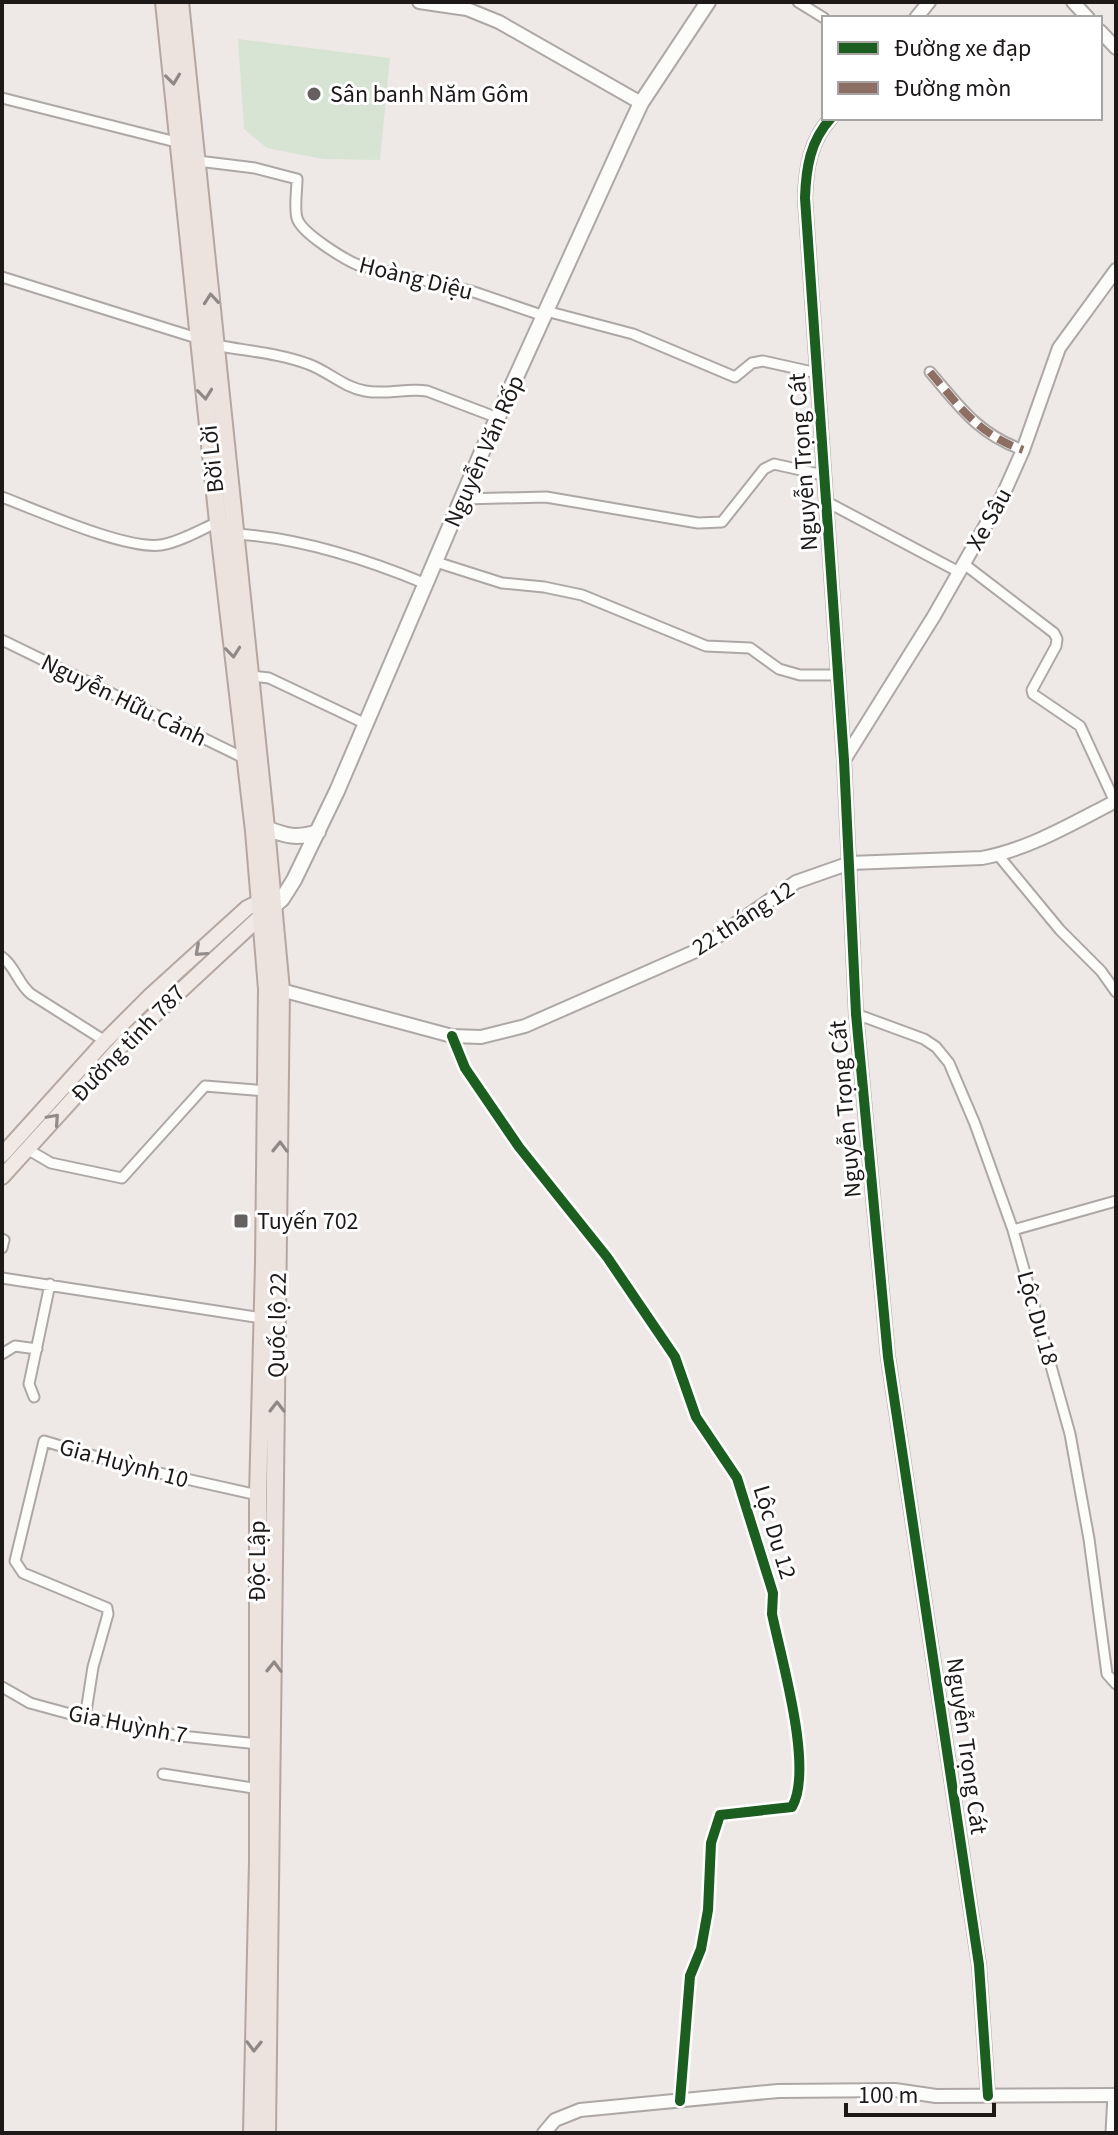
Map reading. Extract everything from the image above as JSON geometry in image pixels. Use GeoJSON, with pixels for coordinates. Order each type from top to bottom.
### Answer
{"type":"FeatureCollection","features":[{"type":"Feature","properties":{"kind":"highway","name":"Bời Lời"},"geometry":{"type":"LineString","coordinates":[[164,2],[180,143],[236,534],[266,828],[265,908]]}},
{"type":"Feature","properties":{"kind":"highway","name":"Bời Lời"},"geometry":{"type":"LineString","coordinates":[[180,2],[198,161],[218,522],[265,908]]}},
{"type":"Feature","properties":{"kind":"highway","name":"Quốc lộ 22"},"geometry":{"type":"LineString","coordinates":[[265,908],[275,946],[266,1745]]}},
{"type":"Feature","properties":{"kind":"highway","name":"Độc Lập"},"geometry":{"type":"LineString","coordinates":[[267,2133],[266,1745],[258,1495],[267,1091],[274,989]]}},
{"type":"Feature","properties":{"kind":"highway","name":"Độc Lập"},"geometry":{"type":"LineString","coordinates":[[252,2133],[259,1789],[266,1745]]}},
{"type":"Feature","properties":{"kind":"main road","name":"Nguyễn Văn Rốp"},"geometry":{"type":"LineString","coordinates":[[265,908],[282,899],[318,832],[462,499],[641,103],[708,2]]}},
{"type":"Feature","properties":{"kind":"main road"},"geometry":{"type":"LineString","coordinates":[[266,828],[285,836],[302,837],[318,832]]}},
{"type":"Feature","properties":{"kind":"main road","name":"Đường tỉnh 787"},"geometry":{"type":"LineString","coordinates":[[2,1155],[105,1041],[214,938],[247,908],[265,908]]}},
{"type":"Feature","properties":{"kind":"main road","name":"Đường tỉnh 787"},"geometry":{"type":"LineString","coordinates":[[2,1177],[140,1027],[265,908]]}},
{"type":"Feature","properties":{"kind":"street"},"geometry":{"type":"LineString","coordinates":[[419,2],[467,9],[499,22],[641,103]]}},
{"type":"Feature","properties":{"kind":"street"},"geometry":{"type":"LineString","coordinates":[[798,2],[822,17]]}},
{"type":"Feature","properties":{"kind":"street"},"geometry":{"type":"LineString","coordinates":[[1102,33],[1116,48]]}},
{"type":"Feature","properties":{"kind":"street"},"geometry":{"type":"LineString","coordinates":[[2,98],[180,143]]}},
{"type":"Feature","properties":{"kind":"street","name":"Nguyễn Trọng Cát"},"geometry":{"type":"LineString","coordinates":[[830,120],[817,139],[806,171],[805,198],[844,760],[856,1014],[888,1357],[977,1950],[988,2096]]}},
{"type":"Feature","properties":{"kind":"street","name":"Hoàng Diệu"},"geometry":{"type":"LineString","coordinates":[[198,161],[255,168],[297,179],[297,218],[301,226],[343,259],[358,265],[633,334],[735,377],[752,363],[763,361],[817,373]]}},
{"type":"Feature","properties":{"kind":"street","name":"Xe Sâu"},"geometry":{"type":"LineString","coordinates":[[844,760],[962,568],[1003,495],[1023,450],[1059,348],[1116,270]]}},
{"type":"Feature","properties":{"kind":"street"},"geometry":{"type":"LineString","coordinates":[[2,277],[208,342],[299,361],[366,392],[427,391],[498,418]]}},
{"type":"Feature","properties":{"kind":"street"},"geometry":{"type":"LineString","coordinates":[[930,372],[980,429],[1023,450]]}},
{"type":"Feature","properties":{"kind":"street"},"geometry":{"type":"LineString","coordinates":[[462,499],[546,497],[698,523],[722,522],[764,469],[774,464],[823,475]]}},
{"type":"Feature","properties":{"kind":"street"},"geometry":{"type":"LineString","coordinates":[[2,497],[147,546],[164,545],[218,522]]}},
{"type":"Feature","properties":{"kind":"street"},"geometry":{"type":"LineString","coordinates":[[827,502],[962,568],[1054,633],[1056,646],[1032,690],[1033,694],[1080,726],[1116,802]]}},
{"type":"Feature","properties":{"kind":"street"},"geometry":{"type":"LineString","coordinates":[[236,534],[272,536],[325,549],[426,584]]}},
{"type":"Feature","properties":{"kind":"street"},"geometry":{"type":"LineString","coordinates":[[436,562],[502,583],[582,595],[706,646],[750,648],[779,669],[800,675],[838,675]]}},
{"type":"Feature","properties":{"kind":"street","name":"Nguyễn Hữu Cảnh"},"geometry":{"type":"LineString","coordinates":[[2,640],[246,759]]}},
{"type":"Feature","properties":{"kind":"street"},"geometry":{"type":"LineString","coordinates":[[251,676],[269,678],[366,724]]}},
{"type":"Feature","properties":{"kind":"street","name":"22 tháng 12"},"geometry":{"type":"LineString","coordinates":[[274,989],[452,1036],[481,1037],[502,1033],[698,950],[796,882],[850,863],[998,855],[1033,843],[1116,802]]}},
{"type":"Feature","properties":{"kind":"street"},"geometry":{"type":"LineString","coordinates":[[998,855],[1116,992]]}},
{"type":"Feature","properties":{"kind":"street"},"geometry":{"type":"LineString","coordinates":[[2,957],[31,994],[105,1041]]}},
{"type":"Feature","properties":{"kind":"street","name":"Lộc Du 18"},"geometry":{"type":"LineString","coordinates":[[856,1014],[924,1039],[936,1047],[949,1063],[975,1124],[1013,1230],[1070,1434],[1089,1539],[1107,1674],[1116,1684]]}},
{"type":"Feature","properties":{"kind":"street","name":"Lộc Du 12"},"geometry":{"type":"LineString","coordinates":[[452,1036],[465,1068],[519,1147],[607,1257],[675,1357],[696,1417],[737,1478],[773,1593],[772,1614],[798,1750],[798,1797],[792,1807],[720,1815],[711,1843],[708,1910],[701,1949],[690,1976],[680,2101]]}},
{"type":"Feature","properties":{"kind":"street"},"geometry":{"type":"LineString","coordinates":[[27,1149],[51,1163],[122,1178],[205,1086],[267,1091]]}},
{"type":"Feature","properties":{"kind":"street"},"geometry":{"type":"LineString","coordinates":[[1013,1230],[1116,1201]]}},
{"type":"Feature","properties":{"kind":"street"},"geometry":{"type":"LineString","coordinates":[[2,1239],[2,1248]]}},
{"type":"Feature","properties":{"kind":"street"},"geometry":{"type":"LineString","coordinates":[[2,1278],[262,1318]]}},
{"type":"Feature","properties":{"kind":"street"},"geometry":{"type":"LineString","coordinates":[[34,1397],[29,1384],[50,1284]]}},
{"type":"Feature","properties":{"kind":"street"},"geometry":{"type":"LineString","coordinates":[[2,1354],[15,1346],[37,1349]]}},
{"type":"Feature","properties":{"kind":"street","name":"Gia Huỳnh 10"},"geometry":{"type":"LineString","coordinates":[[85,1718],[107,1608],[23,1573],[15,1561],[44,1441],[128,1466],[258,1495]]}},
{"type":"Feature","properties":{"kind":"street","name":"Gia Huỳnh 7"},"geometry":{"type":"LineString","coordinates":[[2,1687],[30,1703],[85,1718],[181,1736],[266,1745]]}},
{"type":"Feature","properties":{"kind":"street"},"geometry":{"type":"LineString","coordinates":[[163,1774],[259,1789]]}},
{"type":"Feature","properties":{"kind":"street"},"geometry":{"type":"LineString","coordinates":[[544,2133],[555,2120],[580,2110],[778,2091],[846,2090],[895,2090],[936,2096],[1115,2095],[1111,2133]]}},
{"type":"Feature","properties":{"kind":"green space","name":"Sân banh Năm Gôm"},"geometry":{"type":"Polygon","coordinates":[[[238,39],[390,58],[380,160],[323,159],[267,148],[244,129],[238,39]]]}},
{"type":"Feature","properties":{"kind":"marked path"},"geometry":{"type":"LineString","coordinates":[[930,372],[982,428],[1023,450]]}},
{"type":"Feature","properties":{"kind":"cycle path"},"geometry":{"type":"LineString","coordinates":[[829,120],[810,155],[805,198],[844,760],[856,1014],[888,1357],[979,1965],[988,2096]]}},
{"type":"Feature","properties":{"kind":"cycle path"},"geometry":{"type":"LineString","coordinates":[[452,1036],[465,1068],[519,1147],[607,1257],[675,1357],[696,1417],[737,1478],[773,1593],[772,1614],[798,1741],[798,1790],[792,1807],[720,1815],[711,1843],[708,1910],[701,1949],[690,1976],[680,2101]]}},
{"type":"Feature","properties":{"kind":"place","name":"Sân banh Năm Gôm"},"geometry":{"type":"Point","coordinates":[314,94]}},
{"type":"Feature","properties":{"kind":"place","name":"Tuyến 702"},"geometry":{"type":"Point","coordinates":[241,1221]}}]}
